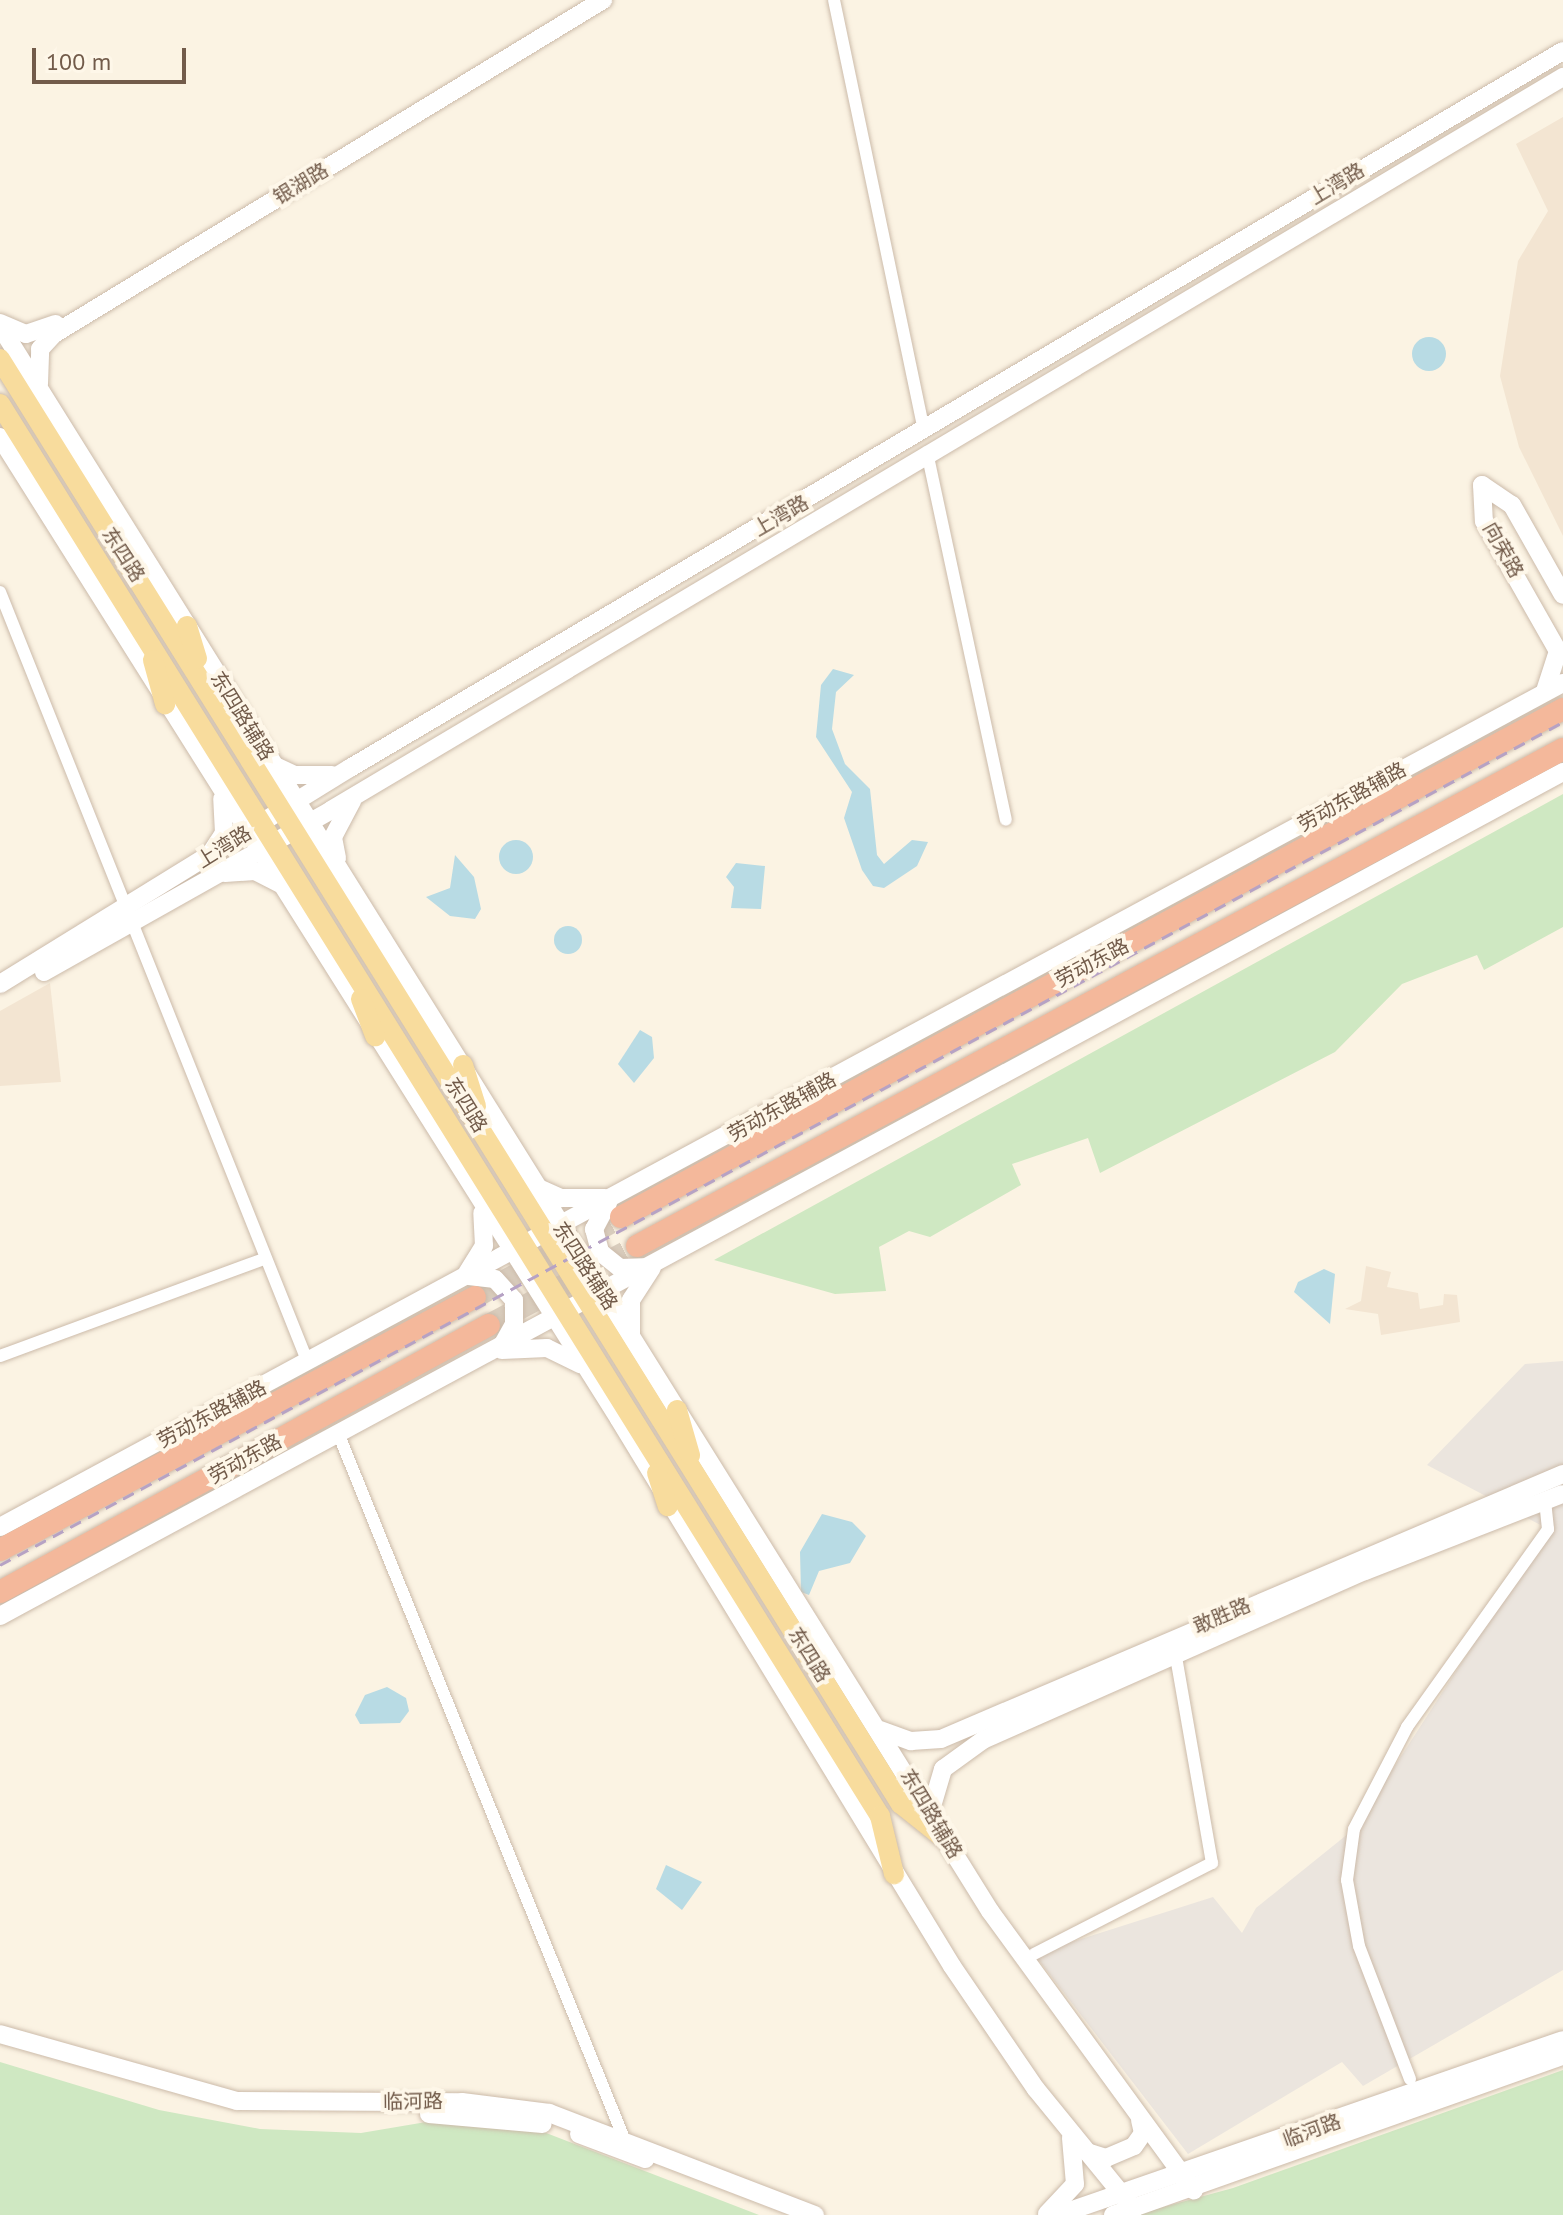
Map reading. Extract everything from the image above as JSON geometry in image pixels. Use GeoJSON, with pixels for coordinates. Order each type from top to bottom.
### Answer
{"type":"FeatureCollection","features":[{"type":"Feature","properties":{"kind":"highway","name":"劳动东路"},"geometry":{"type":"LineString","coordinates":[[620,1202],[1563,709]]}},
{"type":"Feature","properties":{"kind":"highway","name":"劳动东路"},"geometry":{"type":"LineString","coordinates":[[641,1256],[1563,749]]}},
{"type":"Feature","properties":{"kind":"highway","name":"劳动东路"},"geometry":{"type":"LineString","coordinates":[[0,1550],[466,1286]]}},
{"type":"Feature","properties":{"kind":"highway","name":"劳动东路"},"geometry":{"type":"LineString","coordinates":[[0,1592],[489,1325]]}},
{"type":"Feature","properties":{"kind":"main road","name":"银湖路"},"geometry":{"type":"LineString","coordinates":[[0,324],[26,334],[50,327],[587,0]]}},
{"type":"Feature","properties":{"kind":"main road","name":"银湖路"},"geometry":{"type":"LineString","coordinates":[[41,390],[36,368],[44,341],[603,0]]}},
{"type":"Feature","properties":{"kind":"main road","name":"上湾路"},"geometry":{"type":"LineString","coordinates":[[0,998],[129,914],[207,858],[350,768],[1563,51]]}},
{"type":"Feature","properties":{"kind":"main road","name":"上湾路"},"geometry":{"type":"LineString","coordinates":[[0,984],[129,914],[207,879],[363,791],[927,452],[1563,77]]}},
{"type":"Feature","properties":{"kind":"main road","name":"东四路辅路"},"geometry":{"type":"LineString","coordinates":[[0,324],[271,764],[289,806]]}},
{"type":"Feature","properties":{"kind":"main road","name":"东四路"},"geometry":{"type":"LineString","coordinates":[[0,359],[238,737],[302,826],[498,1156],[553,1231],[593,1295],[612,1343],[901,1804],[945,1839]]}},
{"type":"Feature","properties":{"kind":"main road","name":"东四路"},"geometry":{"type":"LineString","coordinates":[[0,404],[149,645],[266,846],[320,917],[348,961],[559,1314],[590,1362],[623,1403],[880,1816],[894,1874]]}},
{"type":"Feature","properties":{"kind":"main road"},"geometry":{"type":"LineString","coordinates":[[0,437],[216,786],[255,828]]}},
{"type":"Feature","properties":{"kind":"main road","name":"向荣路"},"geometry":{"type":"LineString","coordinates":[[1543,693],[1558,651],[1484,521],[1482,485],[1512,505],[1563,595]]}},
{"type":"Feature","properties":{"kind":"main road"},"geometry":{"type":"LineString","coordinates":[[187,626],[205,685]]}},
{"type":"Feature","properties":{"kind":"main road"},"geometry":{"type":"LineString","coordinates":[[149,645],[165,704]]}},
{"type":"Feature","properties":{"kind":"main road","name":"劳动东路辅路"},"geometry":{"type":"LineString","coordinates":[[0,1527],[308,1363],[466,1286],[519,1249],[620,1202],[1563,683]]}},
{"type":"Feature","properties":{"kind":"main road"},"geometry":{"type":"LineString","coordinates":[[238,737],[271,764],[307,777],[350,768]]}},
{"type":"Feature","properties":{"kind":"main road"},"geometry":{"type":"LineString","coordinates":[[633,1341],[628,1313],[635,1288],[666,1255],[1563,772]]}},
{"type":"Feature","properties":{"kind":"main road"},"geometry":{"type":"LineString","coordinates":[[207,858],[225,824],[216,786]]}},
{"type":"Feature","properties":{"kind":"main road"},"geometry":{"type":"LineString","coordinates":[[342,872],[333,837],[363,791]]}},
{"type":"Feature","properties":{"kind":"main road","name":"东四路辅路"},"geometry":{"type":"LineString","coordinates":[[302,826],[342,872],[463,1065],[534,1186],[553,1231]]}},
{"type":"Feature","properties":{"kind":"main road"},"geometry":{"type":"LineString","coordinates":[[266,846],[283,886],[476,1199],[519,1249]]}},
{"type":"Feature","properties":{"kind":"main road"},"geometry":{"type":"LineString","coordinates":[[207,879],[255,871],[283,886],[320,917]]}},
{"type":"Feature","properties":{"kind":"main road"},"geometry":{"type":"LineString","coordinates":[[348,961],[375,1036]]}},
{"type":"Feature","properties":{"kind":"main road"},"geometry":{"type":"LineString","coordinates":[[463,1065],[484,1133]]}},
{"type":"Feature","properties":{"kind":"main road"},"geometry":{"type":"LineString","coordinates":[[498,1156],[534,1186],[578,1200],[620,1202]]}},
{"type":"Feature","properties":{"kind":"main road"},"geometry":{"type":"LineString","coordinates":[[466,1286],[484,1246],[476,1199]]}},
{"type":"Feature","properties":{"kind":"main road"},"geometry":{"type":"LineString","coordinates":[[620,1202],[594,1229],[600,1252],[620,1268],[641,1256],[666,1255]]}},
{"type":"Feature","properties":{"kind":"main road"},"geometry":{"type":"LineString","coordinates":[[0,1616],[593,1295],[641,1256]]}},
{"type":"Feature","properties":{"kind":"main road"},"geometry":{"type":"LineString","coordinates":[[466,1286],[495,1279],[514,1300],[512,1332],[499,1346]]}},
{"type":"Feature","properties":{"kind":"main road","name":"东四路辅路"},"geometry":{"type":"LineString","coordinates":[[593,1295],[633,1341],[880,1730],[930,1816],[1027,1969],[1188,2183]]}},
{"type":"Feature","properties":{"kind":"main road"},"geometry":{"type":"LineString","coordinates":[[612,1343],[592,1337],[590,1362],[668,1506],[894,1874],[1062,2121],[1128,2202]]}},
{"type":"Feature","properties":{"kind":"main road"},"geometry":{"type":"LineString","coordinates":[[477,1358],[530,1345],[590,1362]]}},
{"type":"Feature","properties":{"kind":"main road"},"geometry":{"type":"LineString","coordinates":[[677,1410],[697,1478]]}},
{"type":"Feature","properties":{"kind":"main road"},"geometry":{"type":"LineString","coordinates":[[648,1443],[668,1506]]}},
{"type":"Feature","properties":{"kind":"main road","name":"敢胜路"},"geometry":{"type":"LineString","coordinates":[[880,1730],[911,1741],[941,1739],[1563,1474]]}},
{"type":"Feature","properties":{"kind":"main road","name":"敢胜路"},"geometry":{"type":"LineString","coordinates":[[930,1816],[937,1779],[969,1747],[1563,1494]]}},
{"type":"Feature","properties":{"kind":"main road","name":"临河路"},"geometry":{"type":"LineString","coordinates":[[0,2034],[237,2101],[507,2105],[623,2136],[815,2215]]}},
{"type":"Feature","properties":{"kind":"main road","name":"临河路"},"geometry":{"type":"LineString","coordinates":[[1188,2183],[1230,2160],[1563,2040]]}},
{"type":"Feature","properties":{"kind":"main road","name":"临河路"},"geometry":{"type":"LineString","coordinates":[[0,2046],[226,2111],[538,2123],[777,2215]]}},
{"type":"Feature","properties":{"kind":"main road","name":"临河路"},"geometry":{"type":"LineString","coordinates":[[1058,2215],[1128,2202],[1563,2056]]}},
{"type":"Feature","properties":{"kind":"main road"},"geometry":{"type":"LineString","coordinates":[[1087,2152],[1106,2158],[1134,2146],[1143,2133],[1140,2120]]}},
{"type":"Feature","properties":{"kind":"main road"},"geometry":{"type":"LineString","coordinates":[[1046,2215],[1070,2195],[1078,2173],[1062,2121]]}},
{"type":"Feature","properties":{"kind":"main road"},"geometry":{"type":"LineString","coordinates":[[1164,2151],[1190,2163],[1230,2160]]}},
{"type":"Feature","properties":{"kind":"main road","name":"临河路"},"geometry":{"type":"LineString","coordinates":[[1113,2215],[1128,2202]]}},
{"type":"Feature","properties":{"kind":"street"},"geometry":{"type":"LineString","coordinates":[[834,0],[924,431]]}},
{"type":"Feature","properties":{"kind":"street"},"geometry":{"type":"LineString","coordinates":[[927,452],[1006,820]]}},
{"type":"Feature","properties":{"kind":"street"},"geometry":{"type":"LineString","coordinates":[[0,592],[308,1363]]}},
{"type":"Feature","properties":{"kind":"street"},"geometry":{"type":"LineString","coordinates":[[0,1356],[266,1258]]}},
{"type":"Feature","properties":{"kind":"street"},"geometry":{"type":"LineString","coordinates":[[338,1433],[623,2136]]}},
{"type":"Feature","properties":{"kind":"street"},"geometry":{"type":"LineString","coordinates":[[1410,2079],[1359,1946],[1347,1880],[1354,1829],[1407,1727],[1548,1529],[1545,1502]]}},
{"type":"Feature","properties":{"kind":"street"},"geometry":{"type":"LineString","coordinates":[[1034,1954],[1212,1863],[1176,1657]]}},
{"type":"Feature","properties":{"kind":"shaded area"},"geometry":{"type":"Polygon","coordinates":[[[1563,117],[1563,536],[1519,447],[1500,376],[1518,261],[1548,211],[1516,144],[1563,117]]]}},
{"type":"Feature","properties":{"kind":"shaded area"},"geometry":{"type":"Polygon","coordinates":[[[50,983],[61,1082],[0,1086],[0,1011],[50,983]]]}},
{"type":"Feature","properties":{"kind":"shaded area"},"geometry":{"type":"Polygon","coordinates":[[[1366,1266],[1391,1272],[1387,1287],[1418,1293],[1420,1309],[1443,1305],[1444,1294],[1457,1295],[1460,1322],[1381,1335],[1378,1314],[1345,1309],[1361,1301],[1366,1266]]]}},
{"type":"Feature","properties":{"kind":"shaded area"},"geometry":{"type":"Polygon","coordinates":[[[1563,1361],[1563,1970],[1363,2086],[1342,2062],[1188,2154],[1034,1954],[1213,1897],[1242,1933],[1256,1908],[1354,1829],[1548,1529],[1427,1465],[1525,1364],[1563,1361]]]}},
{"type":"Feature","properties":{"kind":"green space"},"geometry":{"type":"Polygon","coordinates":[[[1563,794],[1563,927],[1484,970],[1477,955],[1402,984],[1335,1052],[1100,1173],[1088,1138],[1012,1164],[1021,1185],[930,1237],[909,1231],[879,1247],[886,1291],[835,1294],[714,1260],[1563,794]]]}},
{"type":"Feature","properties":{"kind":"green space"},"geometry":{"type":"Polygon","coordinates":[[[0,2062],[159,2110],[260,2129],[361,2133],[438,2120],[541,2131],[759,2215],[0,2215],[0,2062]]]}},
{"type":"Feature","properties":{"kind":"green space"},"geometry":{"type":"Polygon","coordinates":[[[1563,2070],[1563,2215],[1134,2215],[1233,2188],[1563,2070]]]}},
{"type":"Feature","properties":{"kind":"water"},"geometry":{"type":"Polygon","coordinates":[[[1429,337],[1441,342],[1446,354],[1441,366],[1429,371],[1417,366],[1412,354],[1417,342],[1429,337]]]}},
{"type":"Feature","properties":{"kind":"water"},"geometry":{"type":"Polygon","coordinates":[[[833,669],[854,675],[836,692],[832,729],[845,764],[870,789],[877,855],[884,864],[912,840],[928,842],[917,866],[884,888],[873,886],[862,870],[844,818],[852,792],[816,737],[821,685],[833,669]]]}},
{"type":"Feature","properties":{"kind":"water"},"geometry":{"type":"Polygon","coordinates":[[[516,840],[528,845],[533,857],[528,869],[516,874],[504,869],[499,857],[504,845],[516,840]]]}},
{"type":"Feature","properties":{"kind":"water"},"geometry":{"type":"Polygon","coordinates":[[[455,855],[474,877],[481,909],[475,919],[450,916],[426,897],[450,888],[455,855]]]}},
{"type":"Feature","properties":{"kind":"water"},"geometry":{"type":"Polygon","coordinates":[[[736,863],[765,866],[761,909],[731,908],[734,887],[726,877],[736,863]]]}},
{"type":"Feature","properties":{"kind":"water"},"geometry":{"type":"Polygon","coordinates":[[[568,926],[578,930],[582,940],[578,950],[568,954],[558,950],[554,940],[558,930],[568,926]]]}},
{"type":"Feature","properties":{"kind":"water"},"geometry":{"type":"Polygon","coordinates":[[[640,1030],[652,1037],[654,1058],[634,1083],[618,1064],[640,1030]]]}},
{"type":"Feature","properties":{"kind":"water"},"geometry":{"type":"Polygon","coordinates":[[[1324,1269],[1335,1274],[1330,1324],[1294,1292],[1298,1282],[1324,1269]]]}},
{"type":"Feature","properties":{"kind":"water"},"geometry":{"type":"Polygon","coordinates":[[[822,1514],[852,1522],[866,1536],[850,1563],[819,1571],[809,1595],[801,1592],[800,1552],[822,1514]]]}},
{"type":"Feature","properties":{"kind":"water"},"geometry":{"type":"Polygon","coordinates":[[[387,1687],[406,1698],[409,1711],[400,1723],[360,1724],[355,1715],[365,1695],[387,1687]]]}},
{"type":"Feature","properties":{"kind":"water"},"geometry":{"type":"Polygon","coordinates":[[[666,1865],[702,1882],[682,1910],[656,1889],[666,1865]]]}},
{"type":"Feature","properties":{"kind":"tunnel"},"geometry":{"type":"LineString","coordinates":[[475,1297],[621,1217]]}},
{"type":"Feature","properties":{"kind":"tunnel"},"geometry":{"type":"LineString","coordinates":[[489,1325],[637,1246]]}},
{"type":"Feature","properties":{"kind":"railway"},"geometry":{"type":"LineString","coordinates":[[0,1565],[1563,722]]}}]}
